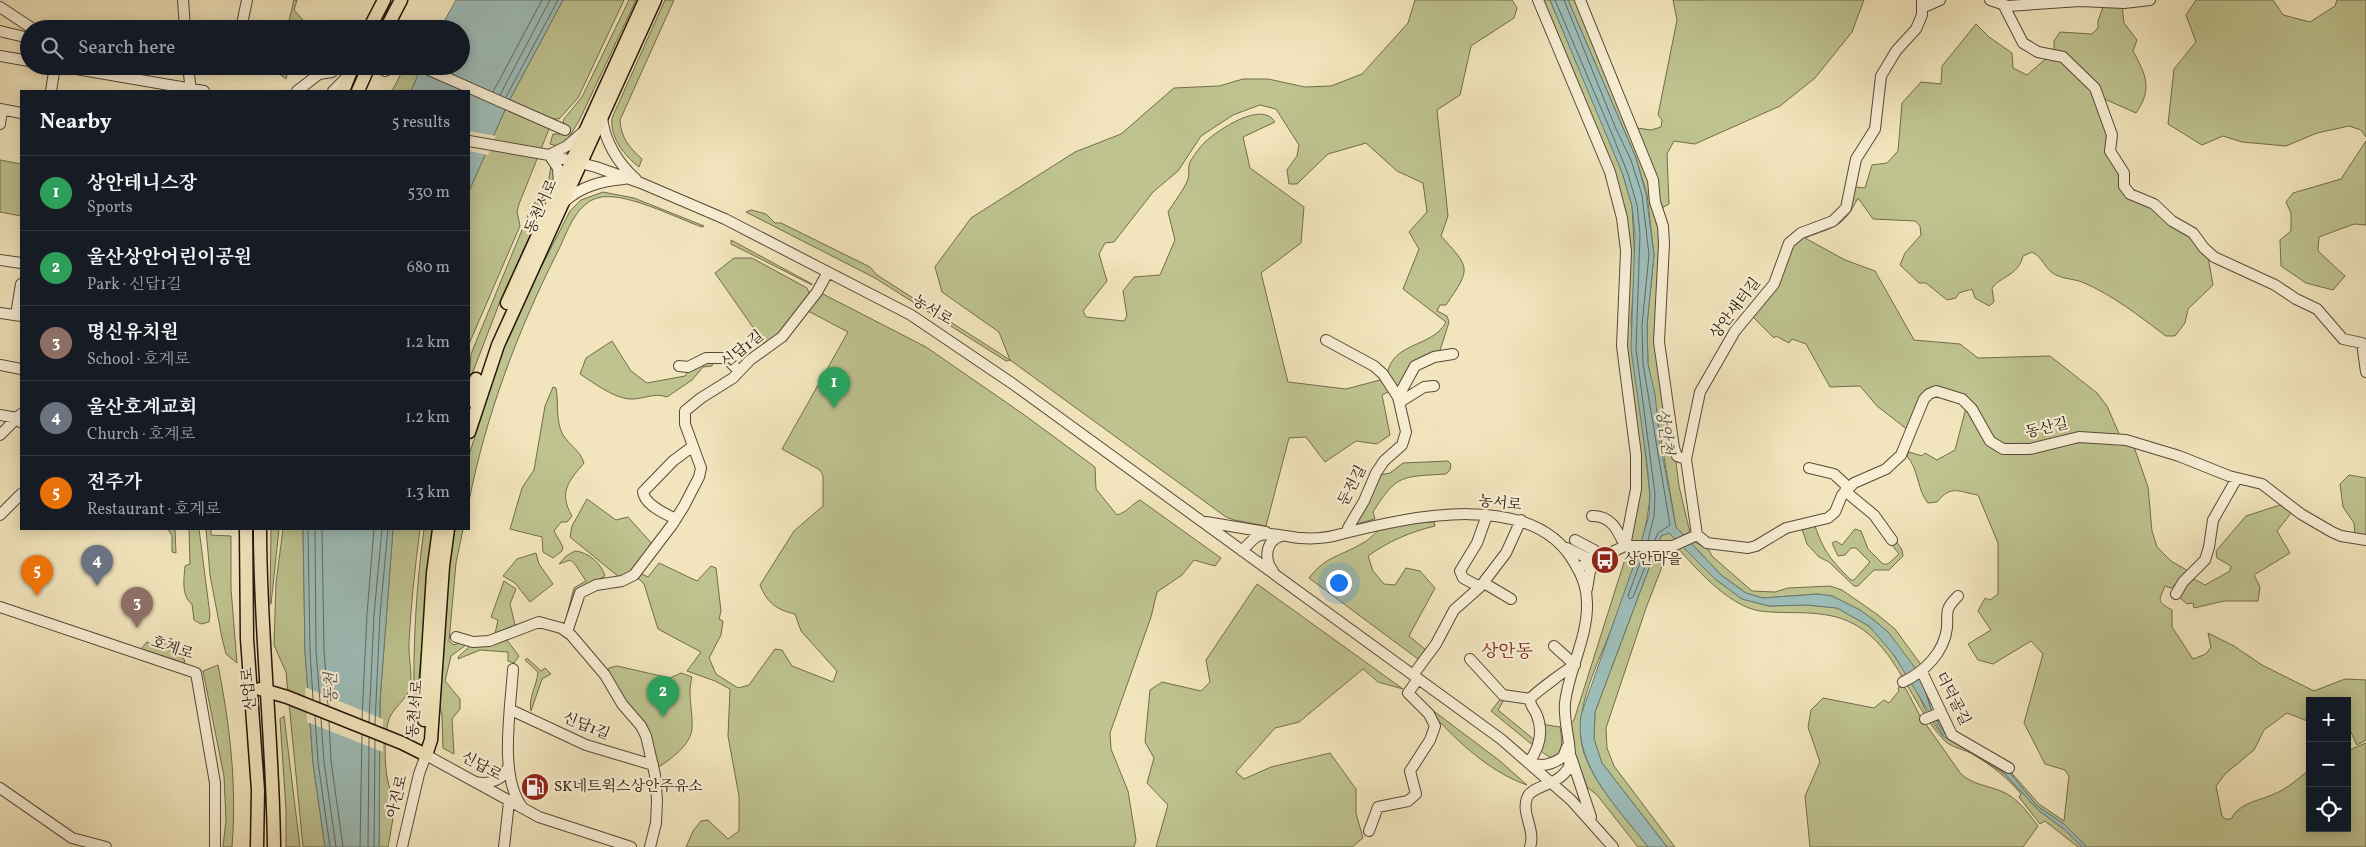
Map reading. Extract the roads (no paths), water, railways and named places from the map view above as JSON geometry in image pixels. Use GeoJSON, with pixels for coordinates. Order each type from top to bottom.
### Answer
{"type":"FeatureCollection","features":[{"type":"Feature","properties":{"kind":"main road"},"geometry":{"type":"LineString","coordinates":[[374,20],[384,0]]}},
{"type":"Feature","properties":{"kind":"main road"},"geometry":{"type":"LineString","coordinates":[[391,20],[401,0]]}},
{"type":"Feature","properties":{"kind":"main road","name":"동천서로"},"geometry":{"type":"LineString","coordinates":[[470,429],[498,345],[560,206],[584,132],[645,0]]}},
{"type":"Feature","properties":{"kind":"main road","name":"동천서로"},"geometry":{"type":"LineString","coordinates":[[470,398],[491,340],[559,185],[602,116],[655,0]]}},
{"type":"Feature","properties":{"kind":"main road"},"geometry":{"type":"LineString","coordinates":[[343,90],[350,75]]}},
{"type":"Feature","properties":{"kind":"main road"},"geometry":{"type":"LineString","coordinates":[[359,90],[365,75]]}},
{"type":"Feature","properties":{"kind":"main road","name":"산업로"},"geometry":{"type":"LineString","coordinates":[[246,530],[250,687],[258,790],[257,847]]}},
{"type":"Feature","properties":{"kind":"main road","name":"산업로"},"geometry":{"type":"LineString","coordinates":[[260,530],[261,620],[272,692],[274,847]]}},
{"type":"Feature","properties":{"kind":"main road","name":"동천서로"},"geometry":{"type":"LineString","coordinates":[[426,755],[423,735],[433,573],[439,530]]}},
{"type":"Feature","properties":{"kind":"main road","name":"동천서로"},"geometry":{"type":"LineString","coordinates":[[426,755],[431,740],[443,566],[448,530]]}},
{"type":"Feature","properties":{"kind":"main road","name":"신답로"},"geometry":{"type":"LineString","coordinates":[[250,687],[272,692],[402,742],[426,755]]}},
{"type":"Feature","properties":{"kind":"street"},"geometry":{"type":"LineString","coordinates":[[183,0],[184,20]]}},
{"type":"Feature","properties":{"kind":"street"},"geometry":{"type":"LineString","coordinates":[[243,20],[247,0]]}},
{"type":"Feature","properties":{"kind":"street"},"geometry":{"type":"LineString","coordinates":[[1538,0],[1610,172],[1622,218],[1626,251],[1622,346],[1636,455],[1636,489],[1627,545]]}},
{"type":"Feature","properties":{"kind":"street"},"geometry":{"type":"LineString","coordinates":[[1580,0],[1642,150],[1654,186],[1655,202],[1663,226],[1664,244],[1660,350],[1674,448],[1678,458],[1686,459]]}},
{"type":"Feature","properties":{"kind":"street"},"geometry":{"type":"LineString","coordinates":[[1922,4],[1940,0]]}},
{"type":"Feature","properties":{"kind":"street"},"geometry":{"type":"LineString","coordinates":[[1990,0],[2004,6],[2150,0]]}},
{"type":"Feature","properties":{"kind":"street","name":"상안새터길"},"geometry":{"type":"LineString","coordinates":[[1695,536],[1686,459],[1704,382],[1735,331],[1774,284],[1789,243],[1801,233],[1833,221],[1846,208],[1856,159],[1875,129],[1881,76],[1896,51],[1916,29],[1922,4]]}},
{"type":"Feature","properties":{"kind":"street"},"geometry":{"type":"LineString","coordinates":[[2004,6],[2023,43],[2038,52],[2063,57],[2095,88],[2112,135],[2110,152],[2124,173],[2126,190],[2136,198],[2154,204],[2172,221],[2193,233],[2204,248],[2214,257],[2275,285],[2317,309],[2343,339],[2362,344],[2366,372]]}},
{"type":"Feature","properties":{"kind":"street"},"geometry":{"type":"LineString","coordinates":[[0,7],[20,21]]}},
{"type":"Feature","properties":{"kind":"street"},"geometry":{"type":"LineString","coordinates":[[0,31],[20,36]]}},
{"type":"Feature","properties":{"kind":"street"},"geometry":{"type":"LineString","coordinates":[[0,56],[20,59]]}},
{"type":"Feature","properties":{"kind":"street"},"geometry":{"type":"LineString","coordinates":[[51,90],[55,75]]}},
{"type":"Feature","properties":{"kind":"street"},"geometry":{"type":"LineString","coordinates":[[107,75],[191,90],[189,75]]}},
{"type":"Feature","properties":{"kind":"street"},"geometry":{"type":"LineString","coordinates":[[299,90],[323,75]]}},
{"type":"Feature","properties":{"kind":"street"},"geometry":{"type":"LineString","coordinates":[[334,90],[347,75]]}},
{"type":"Feature","properties":{"kind":"street"},"geometry":{"type":"LineString","coordinates":[[440,75],[565,130]]}},
{"type":"Feature","properties":{"kind":"street"},"geometry":{"type":"LineString","coordinates":[[135,80],[135,90]]}},
{"type":"Feature","properties":{"kind":"street"},"geometry":{"type":"LineString","coordinates":[[0,124],[1,110],[20,113]]}},
{"type":"Feature","properties":{"kind":"street"},"geometry":{"type":"LineString","coordinates":[[602,116],[606,135],[617,156],[641,183]]}},
{"type":"Feature","properties":{"kind":"street"},"geometry":{"type":"LineString","coordinates":[[559,185],[558,168],[549,155],[567,146],[584,132]]}},
{"type":"Feature","properties":{"kind":"street","name":"농서로"},"geometry":{"type":"LineString","coordinates":[[470,141],[575,161],[641,183],[708,211],[911,315],[947,338],[1191,514],[1416,677],[1529,762],[1596,826],[1613,847]]}},
{"type":"Feature","properties":{"kind":"street"},"geometry":{"type":"LineString","coordinates":[[560,206],[574,193],[589,186],[628,178]]}},
{"type":"Feature","properties":{"kind":"street"},"geometry":{"type":"LineString","coordinates":[[0,260],[20,263]]}},
{"type":"Feature","properties":{"kind":"street","name":"신답1길"},"geometry":{"type":"LineString","coordinates":[[650,847],[657,813],[653,766],[644,731],[622,704],[605,675],[567,632],[580,593],[596,585],[622,581],[634,575],[676,519],[700,472],[700,462],[685,424],[685,411],[739,372],[787,332],[817,292],[828,272]]}},
{"type":"Feature","properties":{"kind":"street"},"geometry":{"type":"LineString","coordinates":[[0,313],[19,316],[20,300]]}},
{"type":"Feature","properties":{"kind":"street","name":"둔전길"},"geometry":{"type":"LineString","coordinates":[[1326,340],[1379,370],[1399,400],[1406,432],[1405,441],[1376,473],[1364,501],[1348,528],[1348,532]]}},
{"type":"Feature","properties":{"kind":"street"},"geometry":{"type":"LineString","coordinates":[[1399,400],[1415,366],[1434,358],[1453,354]]}},
{"type":"Feature","properties":{"kind":"street"},"geometry":{"type":"LineString","coordinates":[[679,366],[688,367],[706,358],[726,358],[739,372]]}},
{"type":"Feature","properties":{"kind":"street"},"geometry":{"type":"LineString","coordinates":[[0,365],[20,368]]}},
{"type":"Feature","properties":{"kind":"street"},"geometry":{"type":"LineString","coordinates":[[1399,400],[1424,387],[1434,386]]}},
{"type":"Feature","properties":{"kind":"street","name":"동산길"},"geometry":{"type":"LineString","coordinates":[[1695,536],[1710,544],[1753,548],[1786,528],[1828,518],[1835,512],[1847,490],[1862,478],[1886,468],[1904,451],[1924,399],[1936,391],[1953,395],[1967,404],[1989,439],[2002,449],[2030,449],[2071,437],[2116,438],[2180,456],[2237,478],[2266,486],[2301,514],[2337,534],[2366,540]]}},
{"type":"Feature","properties":{"kind":"street"},"geometry":{"type":"LineString","coordinates":[[0,416],[20,418]]}},
{"type":"Feature","properties":{"kind":"street"},"geometry":{"type":"LineString","coordinates":[[0,435],[20,418]]}},
{"type":"Feature","properties":{"kind":"street"},"geometry":{"type":"LineString","coordinates":[[676,519],[650,503],[643,496],[643,492],[673,461],[693,446]]}},
{"type":"Feature","properties":{"kind":"street"},"geometry":{"type":"LineString","coordinates":[[1810,468],[1834,474],[1847,490],[1874,515],[1892,540]]}},
{"type":"Feature","properties":{"kind":"street"},"geometry":{"type":"LineString","coordinates":[[2176,594],[2183,582],[2207,554],[2213,520],[2237,478]]}},
{"type":"Feature","properties":{"kind":"street"},"geometry":{"type":"LineString","coordinates":[[0,514],[20,495]]}},
{"type":"Feature","properties":{"kind":"street"},"geometry":{"type":"LineString","coordinates":[[1191,514],[1217,525],[1282,536]]}},
{"type":"Feature","properties":{"kind":"street"},"geometry":{"type":"LineString","coordinates":[[1487,515],[1478,543],[1460,572],[1463,578],[1511,599]]}},
{"type":"Feature","properties":{"kind":"street","name":"농서로"},"geometry":{"type":"LineString","coordinates":[[1242,551],[1258,536],[1312,538],[1400,520],[1487,515],[1521,520],[1541,529],[1563,546],[1578,568],[1587,593],[1586,621],[1565,704],[1570,761],[1566,772],[1553,783]]}},
{"type":"Feature","properties":{"kind":"street"},"geometry":{"type":"LineString","coordinates":[[1592,516],[1601,517],[1612,523],[1627,545]]}},
{"type":"Feature","properties":{"kind":"street"},"geometry":{"type":"LineString","coordinates":[[1369,831],[1378,808],[1408,801],[1416,794],[1410,771],[1430,740],[1435,726],[1429,714],[1408,693],[1454,610],[1482,585],[1510,548],[1521,520]]}},
{"type":"Feature","properties":{"kind":"street"},"geometry":{"type":"LineString","coordinates":[[1278,577],[1268,565],[1267,551],[1272,541],[1282,536]]}},
{"type":"Feature","properties":{"kind":"street"},"geometry":{"type":"LineString","coordinates":[[1578,568],[1627,545],[1673,546],[1695,536]]}},
{"type":"Feature","properties":{"kind":"street"},"geometry":{"type":"LineString","coordinates":[[1575,540],[1594,550],[1600,558]]}},
{"type":"Feature","properties":{"kind":"street"},"geometry":{"type":"LineString","coordinates":[[1563,546],[1587,558],[1600,558]]}},
{"type":"Feature","properties":{"kind":"street"},"geometry":{"type":"LineString","coordinates":[[1587,593],[1590,571],[1600,558]]}},
{"type":"Feature","properties":{"kind":"street","name":"더덕골길"},"geometry":{"type":"LineString","coordinates":[[1958,596],[1946,611],[1946,631],[1938,650],[1921,673],[1933,716],[1954,737],[2009,768]]}},
{"type":"Feature","properties":{"kind":"street","name":"호계로"},"geometry":{"type":"LineString","coordinates":[[0,607],[196,674],[215,783],[215,847]]}},
{"type":"Feature","properties":{"kind":"street"},"geometry":{"type":"LineString","coordinates":[[456,638],[484,642],[506,636],[536,622],[567,632]]}},
{"type":"Feature","properties":{"kind":"street"},"geometry":{"type":"LineString","coordinates":[[1530,699],[1537,691],[1554,682],[1569,667],[1575,665],[1554,646]]}},
{"type":"Feature","properties":{"kind":"street"},"geometry":{"type":"LineString","coordinates":[[1470,659],[1503,694],[1530,699]]}},
{"type":"Feature","properties":{"kind":"street"},"geometry":{"type":"LineString","coordinates":[[513,669],[508,767],[514,793],[525,810]]}},
{"type":"Feature","properties":{"kind":"street"},"geometry":{"type":"LineString","coordinates":[[1905,682],[1921,673]]}},
{"type":"Feature","properties":{"kind":"street"},"geometry":{"type":"LineString","coordinates":[[1530,699],[1537,715],[1540,733],[1539,746],[1529,762],[1543,766],[1558,760],[1565,754],[1568,748]]}},
{"type":"Feature","properties":{"kind":"street","name":"신답1길"},"geometry":{"type":"LineString","coordinates":[[511,710],[586,745],[653,766]]}},
{"type":"Feature","properties":{"kind":"street"},"geometry":{"type":"LineString","coordinates":[[1568,748],[1590,815],[1596,826]]}},
{"type":"Feature","properties":{"kind":"street","name":"신답로"},"geometry":{"type":"LineString","coordinates":[[426,755],[525,810],[570,829],[631,847]]}},
{"type":"Feature","properties":{"kind":"street","name":"아진로"},"geometry":{"type":"LineString","coordinates":[[402,847],[426,755]]}},
{"type":"Feature","properties":{"kind":"street"},"geometry":{"type":"LineString","coordinates":[[472,781],[484,784],[494,781],[504,774],[508,767]]}},
{"type":"Feature","properties":{"kind":"street"},"geometry":{"type":"LineString","coordinates":[[1530,847],[1532,836],[1526,810],[1527,797],[1532,791],[1553,783]]}},
{"type":"Feature","properties":{"kind":"street"},"geometry":{"type":"LineString","coordinates":[[0,788],[72,838],[106,847]]}},
{"type":"Feature","properties":{"kind":"street"},"geometry":{"type":"LineString","coordinates":[[504,847],[509,802]]}},
{"type":"Feature","properties":{"kind":"water"},"geometry":{"type":"Polygon","coordinates":[[[456,0],[563,0],[509,101],[470,189],[470,90],[411,90],[418,75],[470,75],[470,20],[445,20],[456,0]]]}},
{"type":"Feature","properties":{"kind":"water"},"geometry":{"type":"Polygon","coordinates":[[[1550,0],[1568,0],[1636,158],[1646,194],[1654,255],[1647,325],[1648,364],[1655,394],[1660,443],[1676,527],[1721,575],[1746,593],[1763,598],[1818,594],[1832,596],[1860,610],[1875,621],[1889,633],[1913,665],[1924,687],[1932,713],[1945,734],[2010,773],[2037,806],[2064,824],[2087,847],[2082,847],[2064,829],[2038,810],[2004,773],[1987,761],[1944,737],[1894,655],[1869,626],[1837,608],[1807,605],[1769,606],[1742,599],[1715,579],[1669,533],[1661,536],[1595,712],[1594,739],[1602,763],[1667,847],[1648,847],[1601,786],[1584,752],[1580,734],[1581,715],[1637,556],[1649,515],[1650,495],[1647,464],[1631,349],[1635,234],[1632,206],[1623,175],[1550,0]]]}},
{"type":"Feature","properties":{"kind":"water","name":"동천"},"geometry":{"type":"Polygon","coordinates":[[[303,530],[393,530],[380,701],[379,847],[325,847],[313,763],[305,651],[303,530]]]}},
{"type":"Feature","properties":{"kind":"place","name":"상안테니스장"},"geometry":{"type":"Point","coordinates":[834,408]}},
{"type":"Feature","properties":{"kind":"place","name":"상안마을"},"geometry":{"type":"Point","coordinates":[1605,560]}},
{"type":"Feature","properties":{"kind":"place","name":"울산호계교회"},"geometry":{"type":"Point","coordinates":[97,586]}},
{"type":"Feature","properties":{"kind":"place","name":"전주가"},"geometry":{"type":"Point","coordinates":[37,596]}},
{"type":"Feature","properties":{"kind":"place","name":"명신유치원"},"geometry":{"type":"Point","coordinates":[137,628]}},
{"type":"Feature","properties":{"kind":"place","name":"울산상안어린이공원"},"geometry":{"type":"Point","coordinates":[663,717]}},
{"type":"Feature","properties":{"kind":"place","name":"SK네트윅스상안주유소"},"geometry":{"type":"Point","coordinates":[535,787]}},
{"type":"Feature","properties":{"kind":"district","name":"상안동"},"geometry":{"type":"Point","coordinates":[1507,652]}},
{"type":"Feature","properties":{"kind":"water label","name":"상안천"},"geometry":{"type":"Point","coordinates":[1664,432]}}]}
